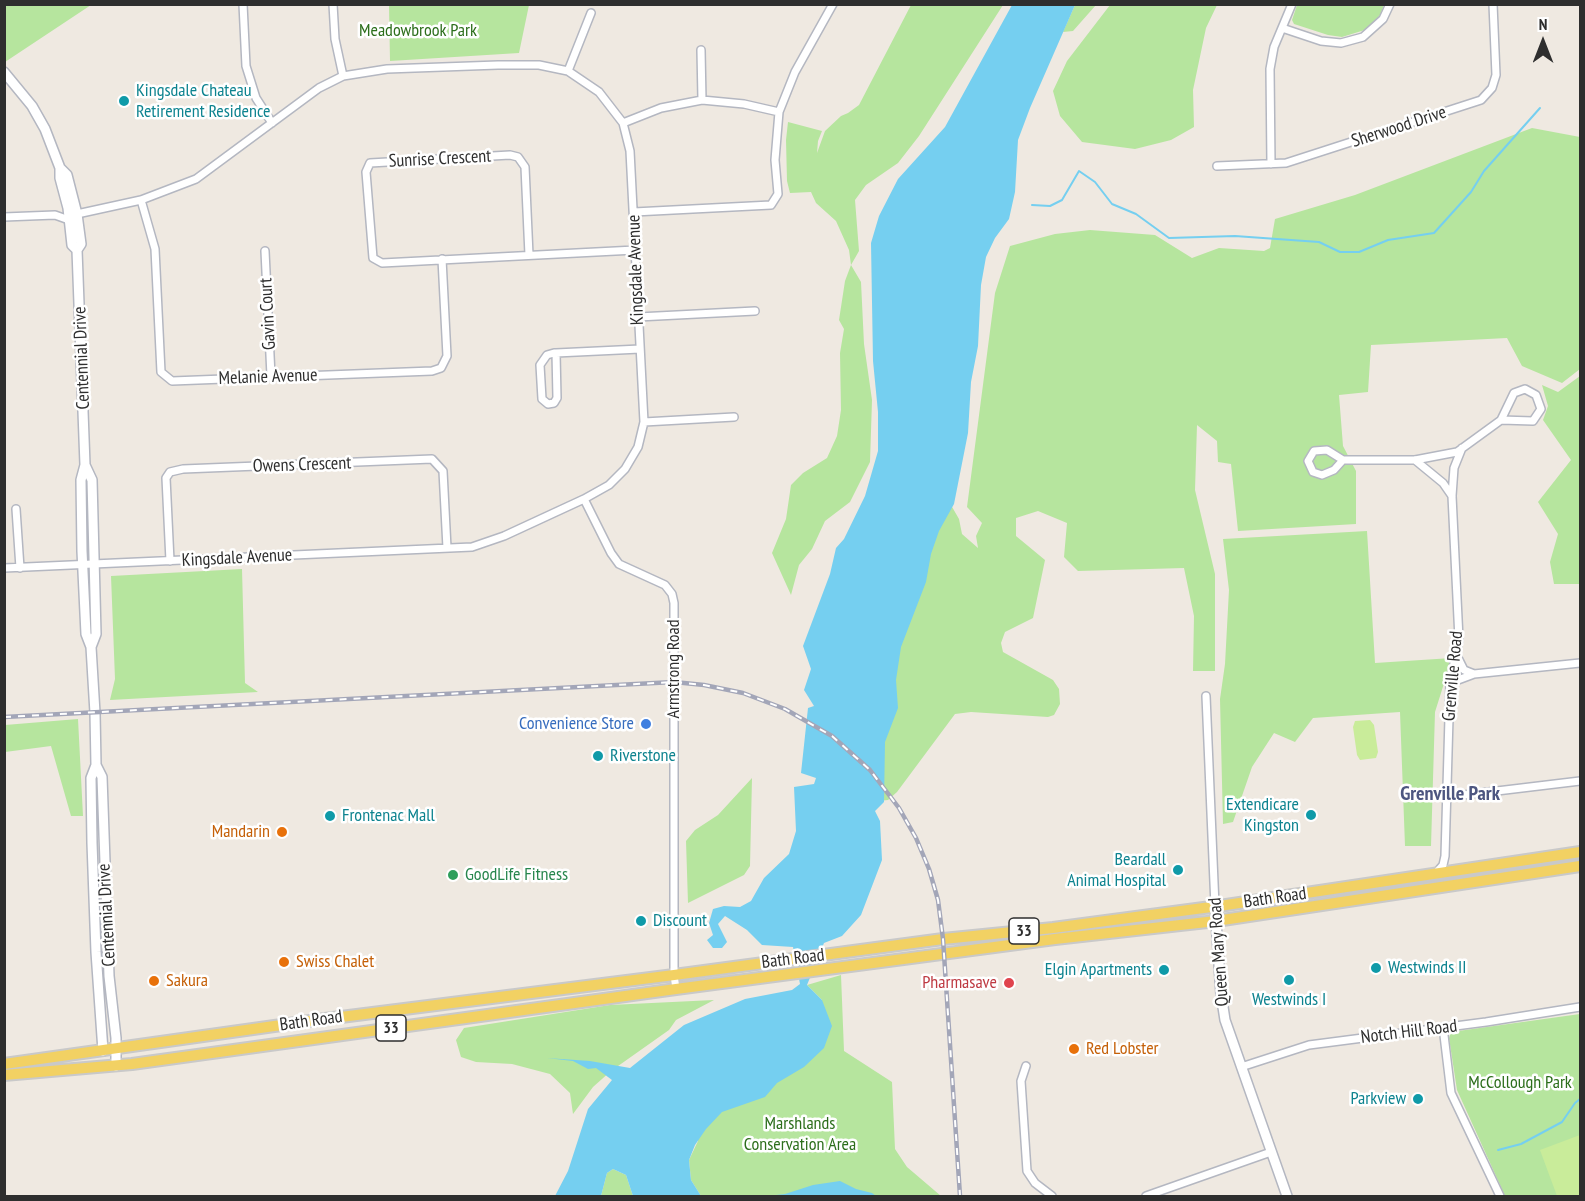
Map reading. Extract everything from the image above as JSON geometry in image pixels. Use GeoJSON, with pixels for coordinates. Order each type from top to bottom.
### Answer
{"type":"FeatureCollection","features":[{"type":"Feature","properties":{"kind":"main road","name":"Centennial Drive"},"geometry":{"type":"LineString","coordinates":[[4,72],[32,106],[45,129],[60,168],[67,175],[73,217],[81,244],[77,250],[85,465],[81,480],[83,564],[86,634],[91,647],[95,713],[96,765],[91,778],[92,832],[96,951],[104,1051]]}},
{"type":"Feature","properties":{"kind":"main road","name":"Centennial Drive"},"geometry":{"type":"LineString","coordinates":[[85,465],[92,480],[96,634],[91,647]]}},
{"type":"Feature","properties":{"kind":"main road","name":"Centennial Drive"},"geometry":{"type":"LineString","coordinates":[[96,765],[102,777],[109,976],[117,1050],[116,1066]]}},
{"type":"Feature","properties":{"kind":"main road","name":"Bath Road"},"geometry":{"type":"LineString","coordinates":[[4,1075],[116,1066],[676,988],[786,975],[1054,934],[1215,906],[1581,852]]}},
{"type":"Feature","properties":{"kind":"main road","name":"Bath Road"},"geometry":{"type":"LineString","coordinates":[[4,1064],[117,1050],[317,1020],[943,939],[1054,934],[1216,921],[1581,866]]}},
{"type":"Feature","properties":{"kind":"main road","name":"Queen Mary Road"},"geometry":{"type":"LineString","coordinates":[[1215,906],[1222,1004],[1241,1067],[1287,1197]]}},
{"type":"Feature","properties":{"kind":"street"},"geometry":{"type":"LineString","coordinates":[[243,4],[246,66],[256,98],[272,123]]}},
{"type":"Feature","properties":{"kind":"street"},"geometry":{"type":"LineString","coordinates":[[333,4],[335,39],[343,76]]}},
{"type":"Feature","properties":{"kind":"street"},"geometry":{"type":"LineString","coordinates":[[634,212],[771,205],[778,194],[775,160],[779,112],[795,72],[833,4]]}},
{"type":"Feature","properties":{"kind":"street"},"geometry":{"type":"LineString","coordinates":[[1271,164],[1270,69],[1274,46],[1292,4]]}},
{"type":"Feature","properties":{"kind":"street"},"geometry":{"type":"LineString","coordinates":[[1282,28],[1321,41],[1341,43],[1363,37],[1383,19],[1390,4]]}},
{"type":"Feature","properties":{"kind":"street","name":"Sherwood Drive"},"geometry":{"type":"LineString","coordinates":[[1218,166],[1286,164],[1481,100],[1492,88],[1497,75],[1493,4]]}},
{"type":"Feature","properties":{"kind":"street"},"geometry":{"type":"LineString","coordinates":[[568,71],[591,13]]}},
{"type":"Feature","properties":{"kind":"street"},"geometry":{"type":"LineString","coordinates":[[700,50],[702,100]]}},
{"type":"Feature","properties":{"kind":"street","name":"Kingsdale Avenue"},"geometry":{"type":"LineString","coordinates":[[4,568],[472,547],[504,537],[609,485],[625,469],[638,447],[644,422],[630,151],[623,123],[599,92],[568,71],[539,65],[491,65],[387,69],[343,76],[319,88],[205,174],[141,201],[73,217]]}},
{"type":"Feature","properties":{"kind":"street"},"geometry":{"type":"LineString","coordinates":[[623,123],[661,108],[702,100],[744,104],[779,112]]}},
{"type":"Feature","properties":{"kind":"street","name":"Sunrise Crescent"},"geometry":{"type":"LineString","coordinates":[[529,255],[525,167],[518,157],[510,154],[370,163],[366,172],[373,258],[382,263],[635,250]]}},
{"type":"Feature","properties":{"kind":"street","name":"Melanie Avenue"},"geometry":{"type":"LineString","coordinates":[[141,201],[155,249],[162,372],[172,381],[432,371],[441,368],[447,356],[442,260]]}},
{"type":"Feature","properties":{"kind":"street"},"geometry":{"type":"LineString","coordinates":[[4,217],[42,215],[73,217]]}},
{"type":"Feature","properties":{"kind":"street","name":"Gavin Court"},"geometry":{"type":"LineString","coordinates":[[266,251],[271,376]]}},
{"type":"Feature","properties":{"kind":"street"},"geometry":{"type":"LineString","coordinates":[[639,317],[755,311]]}},
{"type":"Feature","properties":{"kind":"street"},"geometry":{"type":"LineString","coordinates":[[556,353],[557,398],[554,403],[548,404],[542,399],[540,365],[547,356],[556,353],[640,349]]}},
{"type":"Feature","properties":{"kind":"street"},"geometry":{"type":"LineString","coordinates":[[1343,460],[1334,470],[1322,475],[1312,472],[1308,461],[1314,451],[1327,450],[1343,460],[1415,460],[1457,452],[1501,420],[1514,393],[1525,388],[1536,395],[1541,409],[1533,421],[1501,420]]}},
{"type":"Feature","properties":{"kind":"street"},"geometry":{"type":"LineString","coordinates":[[644,422],[734,417]]}},
{"type":"Feature","properties":{"kind":"street","name":"Grenville Road"},"geometry":{"type":"LineString","coordinates":[[1435,874],[1443,865],[1445,856],[1450,683],[1459,639],[1452,496],[1454,468],[1462,448]]}},
{"type":"Feature","properties":{"kind":"street","name":"Owens Crescent"},"geometry":{"type":"LineString","coordinates":[[170,561],[166,478],[170,472],[183,469],[432,459],[443,471],[447,548]]}},
{"type":"Feature","properties":{"kind":"street"},"geometry":{"type":"LineString","coordinates":[[1415,460],[1443,483],[1452,496]]}},
{"type":"Feature","properties":{"kind":"street","name":"Armstrong Road"},"geometry":{"type":"LineString","coordinates":[[584,499],[611,553],[619,564],[665,585],[672,594],[674,603],[674,975],[676,988]]}},
{"type":"Feature","properties":{"kind":"street"},"geometry":{"type":"LineString","coordinates":[[16,508],[20,568]]}},
{"type":"Feature","properties":{"kind":"street"},"geometry":{"type":"LineString","coordinates":[[1456,654],[1464,670],[1474,674]]}},
{"type":"Feature","properties":{"kind":"street"},"geometry":{"type":"LineString","coordinates":[[1450,683],[1474,674],[1581,663]]}},
{"type":"Feature","properties":{"kind":"street","name":"Queen Mary Road"},"geometry":{"type":"LineString","coordinates":[[1206,696],[1215,906]]}},
{"type":"Feature","properties":{"kind":"street"},"geometry":{"type":"LineString","coordinates":[[1447,797],[1581,781]]}},
{"type":"Feature","properties":{"kind":"street"},"geometry":{"type":"LineString","coordinates":[[1445,856],[1452,867],[1464,870]]}},
{"type":"Feature","properties":{"kind":"street","name":"Notch Hill Road"},"geometry":{"type":"LineString","coordinates":[[1241,1067],[1309,1045],[1581,1007]]}},
{"type":"Feature","properties":{"kind":"street"},"geometry":{"type":"LineString","coordinates":[[1443,1027],[1451,1093],[1500,1197]]}},
{"type":"Feature","properties":{"kind":"street"},"geometry":{"type":"LineString","coordinates":[[1026,1066],[1021,1081],[1027,1171],[1035,1183],[1052,1197]]}},
{"type":"Feature","properties":{"kind":"street"},"geometry":{"type":"LineString","coordinates":[[1146,1197],[1271,1152]]}},
{"type":"Feature","properties":{"kind":"green space"},"geometry":{"type":"Polygon","coordinates":[[[5,4],[91,4],[91,5],[5,62],[5,4]]]}},
{"type":"Feature","properties":{"kind":"green space","name":"Meadowbrook Park"},"geometry":{"type":"Polygon","coordinates":[[[389,5],[529,5],[519,53],[390,61],[389,5]]]}},
{"type":"Feature","properties":{"kind":"green space"},"geometry":{"type":"Polygon","coordinates":[[[911,5],[1003,5],[919,136],[898,163],[866,185],[855,200],[859,251],[851,265],[849,250],[836,221],[816,203],[811,192],[790,193],[787,181],[788,122],[822,131],[817,153],[825,131],[841,116],[859,105],[911,5]]]}},
{"type":"Feature","properties":{"kind":"green space"},"geometry":{"type":"Polygon","coordinates":[[[1075,5],[1096,5],[1073,31],[1063,32],[1075,5]]]}},
{"type":"Feature","properties":{"kind":"green space"},"geometry":{"type":"Polygon","coordinates":[[[1110,5],[1217,5],[1206,28],[1193,90],[1194,127],[1171,140],[1135,149],[1082,142],[1060,116],[1053,91],[1067,61],[1110,5]]]}},
{"type":"Feature","properties":{"kind":"green space"},"geometry":{"type":"Polygon","coordinates":[[[1297,5],[1384,5],[1380,15],[1368,29],[1342,37],[1294,24],[1292,20],[1297,5]]]}},
{"type":"Feature","properties":{"kind":"green space"},"geometry":{"type":"Polygon","coordinates":[[[1532,128],[1580,137],[1580,369],[1562,383],[1522,366],[1507,338],[1371,345],[1368,392],[1339,395],[1343,446],[1356,471],[1356,524],[1238,531],[1231,464],[1218,462],[1217,441],[1197,425],[1195,490],[1215,574],[1215,671],[1193,671],[1194,616],[1184,568],[1078,571],[1064,557],[1067,523],[1038,511],[1016,518],[1016,536],[1045,560],[1033,618],[1005,632],[1001,643],[1003,652],[1053,680],[1059,689],[1060,704],[1054,715],[1048,717],[971,712],[955,714],[897,792],[888,800],[869,802],[866,746],[944,493],[959,519],[962,534],[978,548],[976,536],[982,523],[967,507],[995,293],[1010,246],[1055,234],[1090,230],[1155,235],[1192,258],[1219,248],[1264,251],[1270,248],[1275,219],[1355,195],[1532,128]]]}},
{"type":"Feature","properties":{"kind":"green space"},"geometry":{"type":"Polygon","coordinates":[[[851,265],[861,282],[864,344],[872,400],[870,462],[850,502],[825,521],[812,549],[799,565],[791,595],[772,553],[786,519],[791,485],[803,473],[827,458],[837,436],[841,410],[840,353],[844,329],[839,320],[845,281],[851,265]]]}},
{"type":"Feature","properties":{"kind":"green space"},"geometry":{"type":"Polygon","coordinates":[[[1580,376],[1580,584],[1554,584],[1550,562],[1558,534],[1538,502],[1571,460],[1543,420],[1548,406],[1542,385],[1558,392],[1580,376]]]}},
{"type":"Feature","properties":{"kind":"green space"},"geometry":{"type":"Polygon","coordinates":[[[1367,531],[1375,663],[1452,658],[1435,712],[1431,846],[1405,846],[1400,712],[1313,718],[1295,742],[1274,733],[1252,767],[1233,822],[1223,824],[1220,699],[1225,664],[1229,590],[1223,539],[1367,531]]]}},
{"type":"Feature","properties":{"kind":"green space"},"geometry":{"type":"Polygon","coordinates":[[[242,569],[245,683],[258,692],[110,700],[115,679],[111,576],[242,569]]]}},
{"type":"Feature","properties":{"kind":"green space"},"geometry":{"type":"Polygon","coordinates":[[[78,719],[83,816],[71,816],[51,746],[5,752],[5,725],[78,719]]]}},
{"type":"Feature","properties":{"kind":"green space"},"geometry":{"type":"Polygon","coordinates":[[[1370,720],[1374,725],[1378,752],[1376,758],[1360,760],[1357,755],[1353,727],[1355,721],[1370,720]]]}},
{"type":"Feature","properties":{"kind":"green space"},"geometry":{"type":"Polygon","coordinates":[[[752,778],[750,866],[744,875],[688,903],[686,841],[695,830],[718,815],[752,778]]]}},
{"type":"Feature","properties":{"kind":"green space","name":"Marshlands Conservation Area"},"geometry":{"type":"Polygon","coordinates":[[[841,975],[844,1051],[892,1082],[895,1149],[907,1167],[941,1196],[701,1196],[691,1180],[689,1160],[698,1141],[697,1124],[822,1000],[807,985],[841,975]]]}},
{"type":"Feature","properties":{"kind":"green space"},"geometry":{"type":"Polygon","coordinates":[[[714,1000],[676,1020],[669,1030],[611,1071],[593,1087],[573,1114],[570,1093],[550,1074],[512,1064],[476,1062],[461,1057],[456,1040],[464,1028],[610,1005],[714,1000]]]}},
{"type":"Feature","properties":{"kind":"green space","name":"McCollough Park"},"geometry":{"type":"Polygon","coordinates":[[[1580,1014],[1580,1196],[1505,1196],[1457,1090],[1449,1038],[1451,1032],[1580,1014]]]}},
{"type":"Feature","properties":{"kind":"green space"},"geometry":{"type":"Polygon","coordinates":[[[1580,1135],[1580,1196],[1557,1196],[1540,1150],[1580,1135]]]}},
{"type":"Feature","properties":{"kind":"green space"},"geometry":{"type":"Polygon","coordinates":[[[613,1169],[626,1175],[633,1196],[601,1196],[607,1173],[613,1169]]]}},
{"type":"Feature","properties":{"kind":"water"},"geometry":{"type":"Polygon","coordinates":[[[1012,5],[1075,5],[1018,140],[1015,192],[1009,219],[995,238],[986,257],[981,285],[978,346],[971,382],[968,433],[954,504],[939,531],[931,554],[926,582],[901,647],[896,680],[898,708],[885,742],[884,802],[875,811],[880,821],[882,860],[861,915],[842,936],[824,943],[807,985],[822,1000],[832,1026],[824,1048],[804,1067],[777,1083],[765,1097],[722,1112],[706,1129],[695,1145],[689,1160],[691,1180],[701,1196],[633,1196],[626,1175],[613,1169],[607,1173],[601,1196],[555,1196],[568,1171],[588,1109],[612,1080],[596,1068],[588,1069],[573,1061],[547,1058],[590,1061],[630,1068],[684,1025],[745,999],[792,990],[800,984],[793,947],[762,945],[747,930],[725,916],[718,924],[727,942],[722,948],[713,948],[707,940],[713,935],[709,923],[713,909],[724,906],[740,907],[751,901],[764,878],[789,854],[796,831],[794,787],[814,784],[816,778],[801,773],[808,708],[814,706],[804,690],[811,669],[803,646],[830,574],[836,548],[844,539],[865,496],[878,451],[878,412],[873,361],[871,243],[879,216],[898,179],[945,127],[1012,5]]]}},
{"type":"Feature","properties":{"kind":"water"},"geometry":{"type":"Polygon","coordinates":[[[840,1181],[876,1196],[767,1196],[785,1194],[813,1185],[840,1181]]]}},
{"type":"Feature","properties":{"kind":"waterway"},"geometry":{"type":"LineString","coordinates":[[1032,205],[1050,206],[1062,200],[1079,171],[1095,182],[1112,204],[1136,214],[1169,238],[1235,236],[1319,242],[1340,252],[1359,252],[1388,240],[1434,233],[1471,192],[1484,171],[1540,108]]}},
{"type":"Feature","properties":{"kind":"waterway"},"geometry":{"type":"LineString","coordinates":[[1498,1150],[1521,1144],[1562,1122],[1580,1099]]}},
{"type":"Feature","properties":{"kind":"railway"},"geometry":{"type":"LineString","coordinates":[[4,717],[674,682],[743,693],[785,709],[832,736],[870,770],[899,808],[916,838],[929,869],[938,900],[943,939],[960,1196]]}},
{"type":"Feature","properties":{"kind":"place","name":"Kingsdale Chateau Retirement Residence"},"geometry":{"type":"Point","coordinates":[124,101]}},
{"type":"Feature","properties":{"kind":"place","name":"Convenience Store"},"geometry":{"type":"Point","coordinates":[646,724]}},
{"type":"Feature","properties":{"kind":"place","name":"Riverstone"},"geometry":{"type":"Point","coordinates":[598,756]}},
{"type":"Feature","properties":{"kind":"place","name":"Extendicare Kingston"},"geometry":{"type":"Point","coordinates":[1311,815]}},
{"type":"Feature","properties":{"kind":"place","name":"Frontenac Mall"},"geometry":{"type":"Point","coordinates":[330,816]}},
{"type":"Feature","properties":{"kind":"place","name":"Mandarin"},"geometry":{"type":"Point","coordinates":[282,832]}},
{"type":"Feature","properties":{"kind":"place","name":"Beardall Animal Hospital"},"geometry":{"type":"Point","coordinates":[1178,870]}},
{"type":"Feature","properties":{"kind":"place","name":"GoodLife Fitness"},"geometry":{"type":"Point","coordinates":[453,875]}},
{"type":"Feature","properties":{"kind":"place","name":"Discount"},"geometry":{"type":"Point","coordinates":[641,921]}},
{"type":"Feature","properties":{"kind":"place","name":"Swiss Chalet"},"geometry":{"type":"Point","coordinates":[284,962]}},
{"type":"Feature","properties":{"kind":"place","name":"Westwinds II"},"geometry":{"type":"Point","coordinates":[1376,968]}},
{"type":"Feature","properties":{"kind":"place","name":"Elgin Apartments"},"geometry":{"type":"Point","coordinates":[1164,970]}},
{"type":"Feature","properties":{"kind":"place","name":"Westwinds I"},"geometry":{"type":"Point","coordinates":[1289,980]}},
{"type":"Feature","properties":{"kind":"place","name":"Sakura"},"geometry":{"type":"Point","coordinates":[154,981]}},
{"type":"Feature","properties":{"kind":"place","name":"Pharmasave"},"geometry":{"type":"Point","coordinates":[1009,983]}},
{"type":"Feature","properties":{"kind":"place","name":"Red Lobster"},"geometry":{"type":"Point","coordinates":[1074,1049]}},
{"type":"Feature","properties":{"kind":"place","name":"Parkview"},"geometry":{"type":"Point","coordinates":[1418,1099]}},
{"type":"Feature","properties":{"kind":"district","name":"Grenville Park"},"geometry":{"type":"Point","coordinates":[1450,794]}}]}
